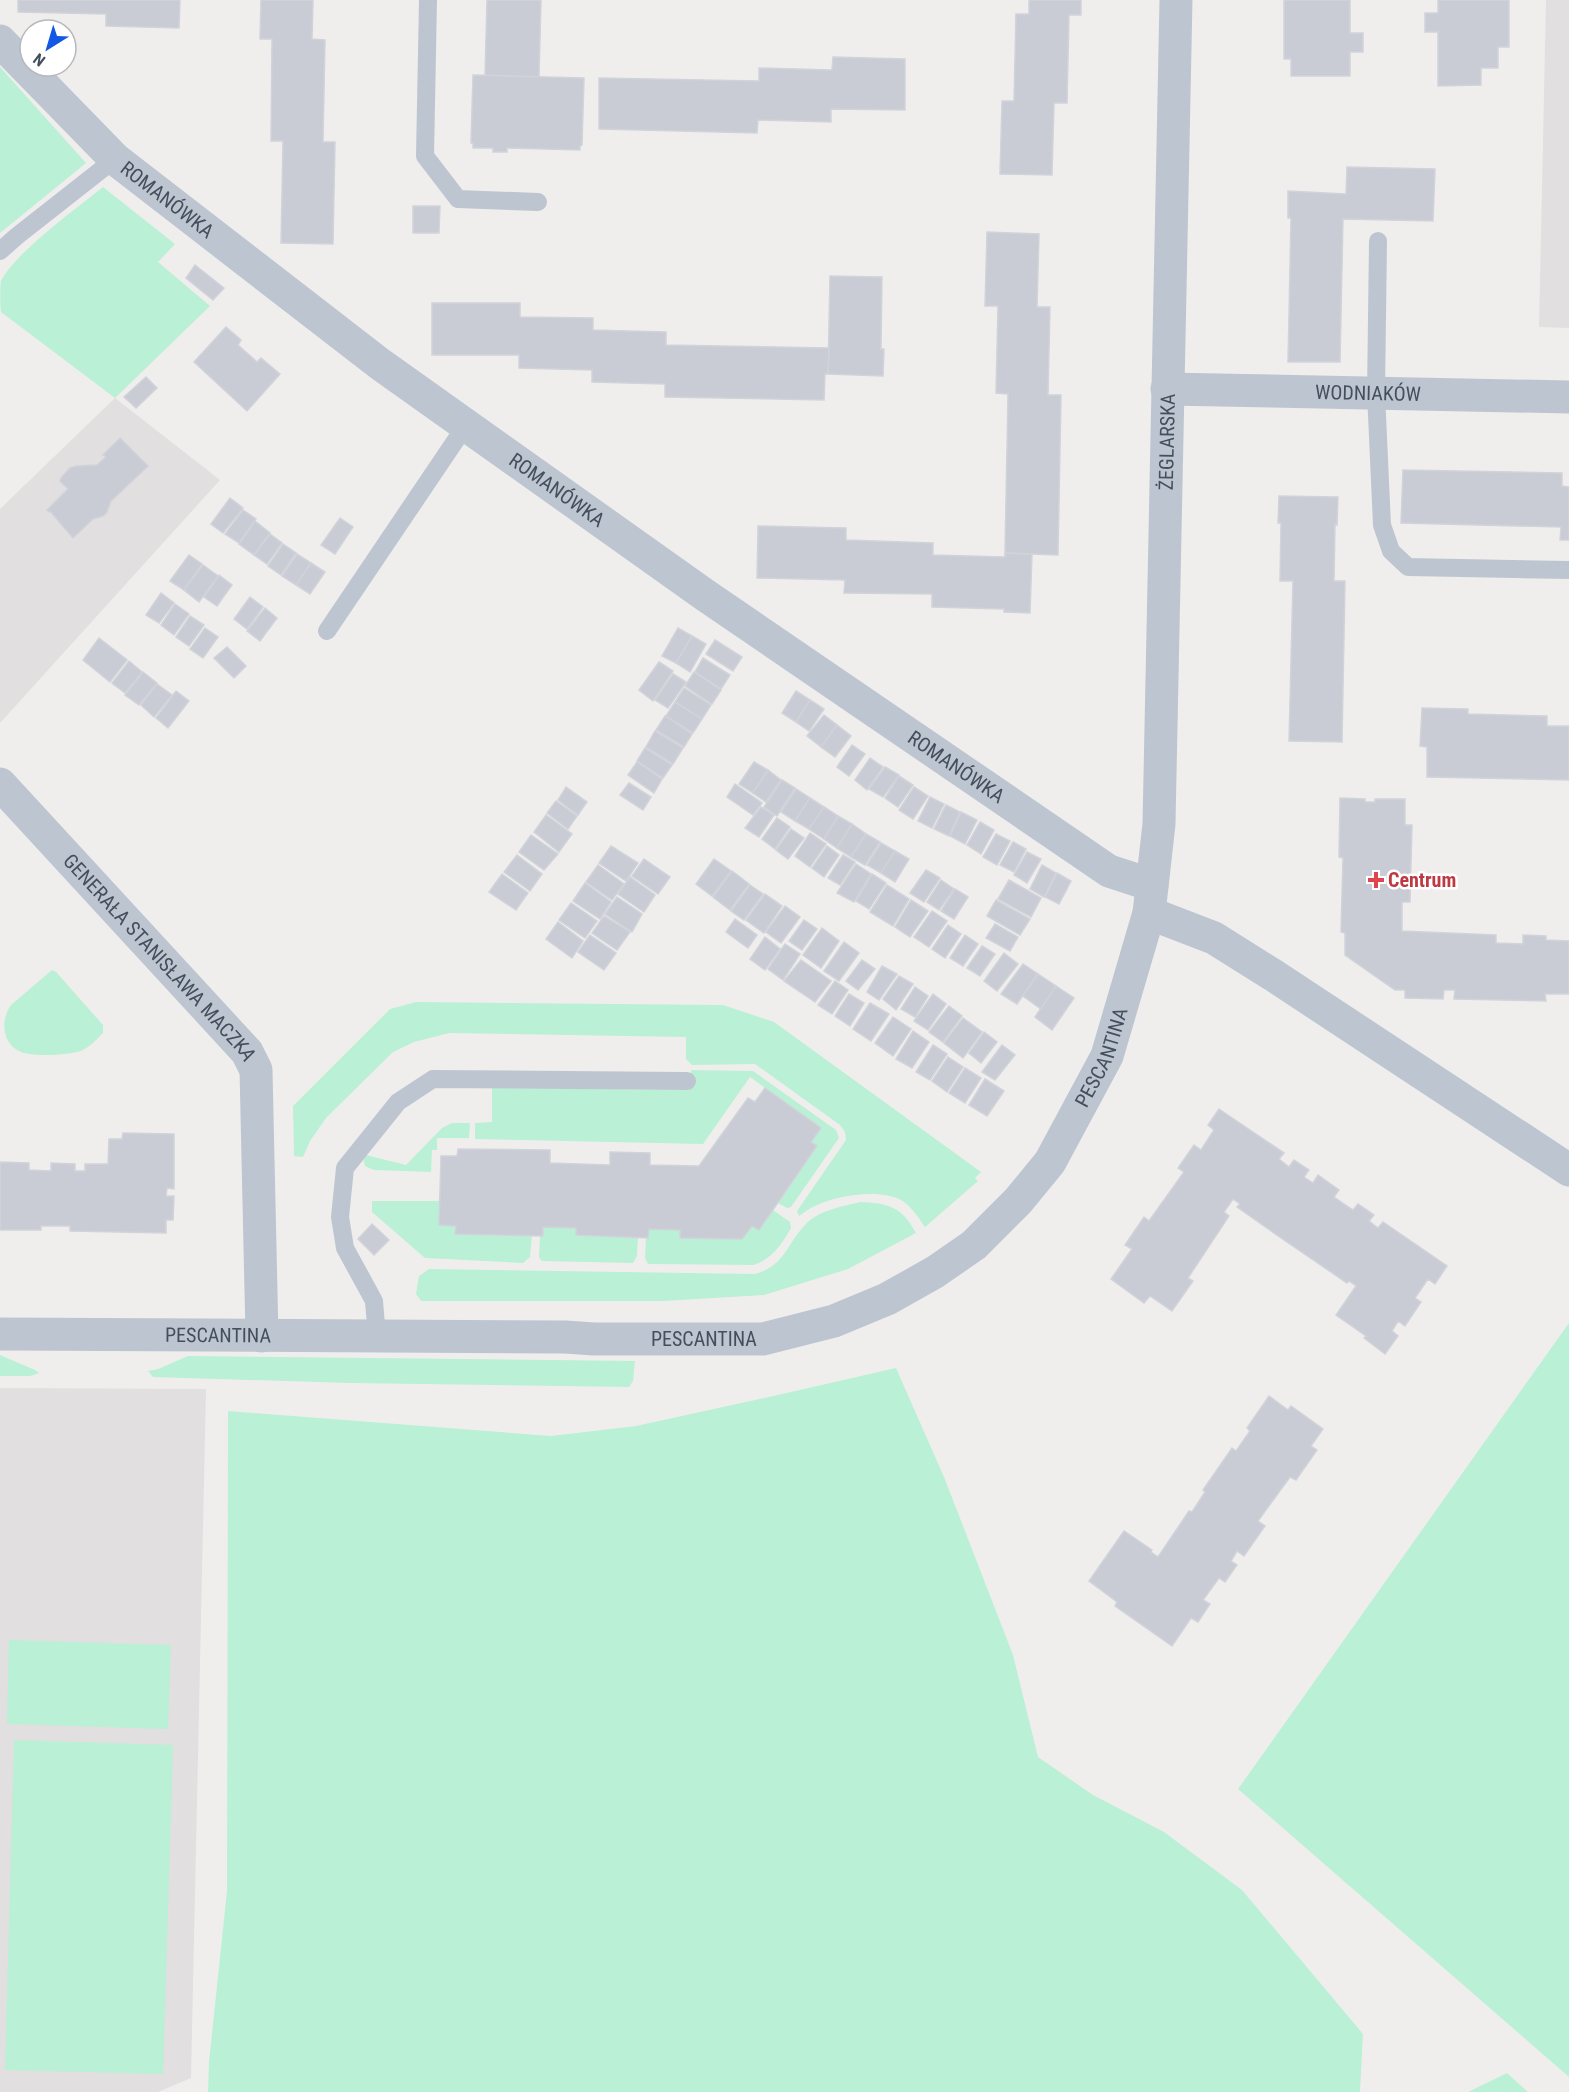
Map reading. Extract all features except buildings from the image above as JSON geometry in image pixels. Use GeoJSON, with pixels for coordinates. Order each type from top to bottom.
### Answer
{"type":"FeatureCollection","features":[{"type":"Feature","properties":{"kind":"street","name":"ŻEGLARSKA"},"geometry":{"type":"LineString","coordinates":[[1150,899],[1159,824],[1176,0]]}},
{"type":"Feature","properties":{"kind":"street","name":"ROMANÓWKA"},"geometry":{"type":"LineString","coordinates":[[0,41],[115,159],[371,357],[705,595],[1150,899],[1283,981],[1569,1170]]}},
{"type":"Feature","properties":{"kind":"street","name":"WODNIAKÓW"},"geometry":{"type":"LineString","coordinates":[[1167,389],[1569,397]]}},
{"type":"Feature","properties":{"kind":"street","name":"GENERAŁA STANISŁAWA MACZKA"},"geometry":{"type":"LineString","coordinates":[[0,784],[247,1052],[256,1070],[262,1336]]}},
{"type":"Feature","properties":{"kind":"street","name":"PESCANTINA"},"geometry":{"type":"LineString","coordinates":[[0,1334],[763,1339],[834,1321],[897,1294],[935,1272],[974,1245],[1018,1201],[1050,1162],[1107,1056],[1150,899]]}},
{"type":"Feature","properties":{"kind":"lane"},"geometry":{"type":"LineString","coordinates":[[428,0],[425,156],[458,198],[538,202]]}},
{"type":"Feature","properties":{"kind":"lane"},"geometry":{"type":"LineString","coordinates":[[0,252],[16,236],[115,159]]}},
{"type":"Feature","properties":{"kind":"lane"},"geometry":{"type":"LineString","coordinates":[[1378,241],[1376,393],[1382,525],[1391,551],[1408,567],[1569,570]]}},
{"type":"Feature","properties":{"kind":"lane"},"geometry":{"type":"LineString","coordinates":[[327,631],[466,425]]}},
{"type":"Feature","properties":{"kind":"lane"},"geometry":{"type":"LineString","coordinates":[[377,1337],[374,1301],[345,1248],[340,1217],[345,1168],[398,1102],[433,1079],[687,1081]]}},
{"type":"Feature","properties":{"kind":"shaded area"},"geometry":{"type":"Polygon","coordinates":[[[1546,0],[1569,0],[1569,328],[1539,327],[1546,0]]]}},
{"type":"Feature","properties":{"kind":"shaded area"},"geometry":{"type":"Polygon","coordinates":[[[115,398],[220,480],[0,723],[0,509],[115,398]]]}},
{"type":"Feature","properties":{"kind":"shaded area"},"geometry":{"type":"Polygon","coordinates":[[[0,1388],[206,1389],[191,2078],[158,2092],[0,2092],[0,1388]]]}},
{"type":"Feature","properties":{"kind":"green space"},"geometry":{"type":"Polygon","coordinates":[[[0,67],[86,163],[0,233],[0,67]]]}},
{"type":"Feature","properties":{"kind":"green space"},"geometry":{"type":"Polygon","coordinates":[[[103,187],[175,244],[158,262],[210,306],[115,398],[1,312],[0,305],[1,281],[18,258],[103,187]]]}},
{"type":"Feature","properties":{"kind":"green space"},"geometry":{"type":"Polygon","coordinates":[[[52,970],[103,1025],[103,1033],[81,1051],[42,1055],[26,1054],[15,1048],[7,1038],[4,1024],[7,1011],[52,970]]]}},
{"type":"Feature","properties":{"kind":"green space"},"geometry":{"type":"Polygon","coordinates":[[[416,1002],[723,1005],[774,1022],[981,1172],[975,1178],[978,1181],[925,1227],[903,1201],[880,1194],[845,1196],[824,1202],[799,1216],[797,1211],[846,1140],[845,1132],[840,1125],[755,1064],[692,1065],[686,1059],[686,1037],[449,1033],[414,1042],[393,1052],[326,1118],[310,1141],[303,1157],[294,1156],[293,1106],[390,1009],[416,1002]]]}},
{"type":"Feature","properties":{"kind":"green space"},"geometry":{"type":"Polygon","coordinates":[[[691,1070],[753,1071],[836,1130],[839,1138],[791,1207],[787,1208],[778,1203],[817,1147],[811,1142],[821,1128],[750,1077],[703,1144],[475,1139],[475,1123],[492,1122],[492,1088],[690,1090],[691,1070]]]}},
{"type":"Feature","properties":{"kind":"green space"},"geometry":{"type":"Polygon","coordinates":[[[452,1123],[470,1123],[469,1138],[437,1138],[437,1150],[432,1150],[431,1172],[374,1170],[365,1166],[363,1158],[366,1155],[406,1165],[442,1128],[452,1123]]]}},
{"type":"Feature","properties":{"kind":"green space"},"geometry":{"type":"Polygon","coordinates":[[[372,1201],[440,1201],[440,1225],[456,1226],[456,1233],[532,1235],[530,1257],[523,1263],[425,1258],[372,1212],[372,1201]]]}},
{"type":"Feature","properties":{"kind":"green space"},"geometry":{"type":"Polygon","coordinates":[[[860,1202],[894,1208],[905,1217],[916,1233],[848,1269],[764,1295],[664,1301],[421,1301],[416,1294],[419,1276],[429,1269],[755,1274],[779,1261],[798,1233],[816,1216],[860,1202]]]}},
{"type":"Feature","properties":{"kind":"green space"},"geometry":{"type":"Polygon","coordinates":[[[773,1210],[790,1222],[791,1228],[776,1250],[766,1259],[754,1265],[648,1264],[645,1258],[646,1237],[648,1237],[649,1229],[680,1230],[680,1238],[742,1239],[752,1226],[759,1230],[773,1210]]]}},
{"type":"Feature","properties":{"kind":"green space"},"geometry":{"type":"Polygon","coordinates":[[[543,1227],[576,1228],[577,1235],[638,1237],[637,1256],[633,1263],[542,1261],[539,1257],[543,1227]]]}},
{"type":"Feature","properties":{"kind":"green space"},"geometry":{"type":"Polygon","coordinates":[[[1569,1323],[1569,2077],[1238,1789],[1569,1323]]]}},
{"type":"Feature","properties":{"kind":"green space"},"geometry":{"type":"Polygon","coordinates":[[[0,1355],[39,1373],[31,1376],[0,1376],[0,1355]]]}},
{"type":"Feature","properties":{"kind":"green space"},"geometry":{"type":"Polygon","coordinates":[[[188,1356],[635,1361],[633,1381],[629,1387],[350,1383],[153,1377],[148,1371],[188,1356]]]}},
{"type":"Feature","properties":{"kind":"green space"},"geometry":{"type":"Polygon","coordinates":[[[896,1368],[944,1477],[1013,1655],[1038,1757],[1093,1795],[1164,1832],[1242,1890],[1363,2034],[1360,2092],[208,2092],[209,2062],[227,1891],[228,1411],[551,1436],[636,1426],[896,1368]]]}},
{"type":"Feature","properties":{"kind":"green space"},"geometry":{"type":"Polygon","coordinates":[[[9,1640],[171,1645],[168,1729],[7,1724],[9,1640]]]}},
{"type":"Feature","properties":{"kind":"green space"},"geometry":{"type":"Polygon","coordinates":[[[14,1740],[173,1745],[163,2074],[5,2070],[14,1740]]]}},
{"type":"Feature","properties":{"kind":"green space"},"geometry":{"type":"Polygon","coordinates":[[[1507,2073],[1528,2092],[1468,2092],[1507,2073]]]}},
{"type":"Feature","properties":{"kind":"place","name":"Centrum"},"geometry":{"type":"Point","coordinates":[1376,880]}}]}
